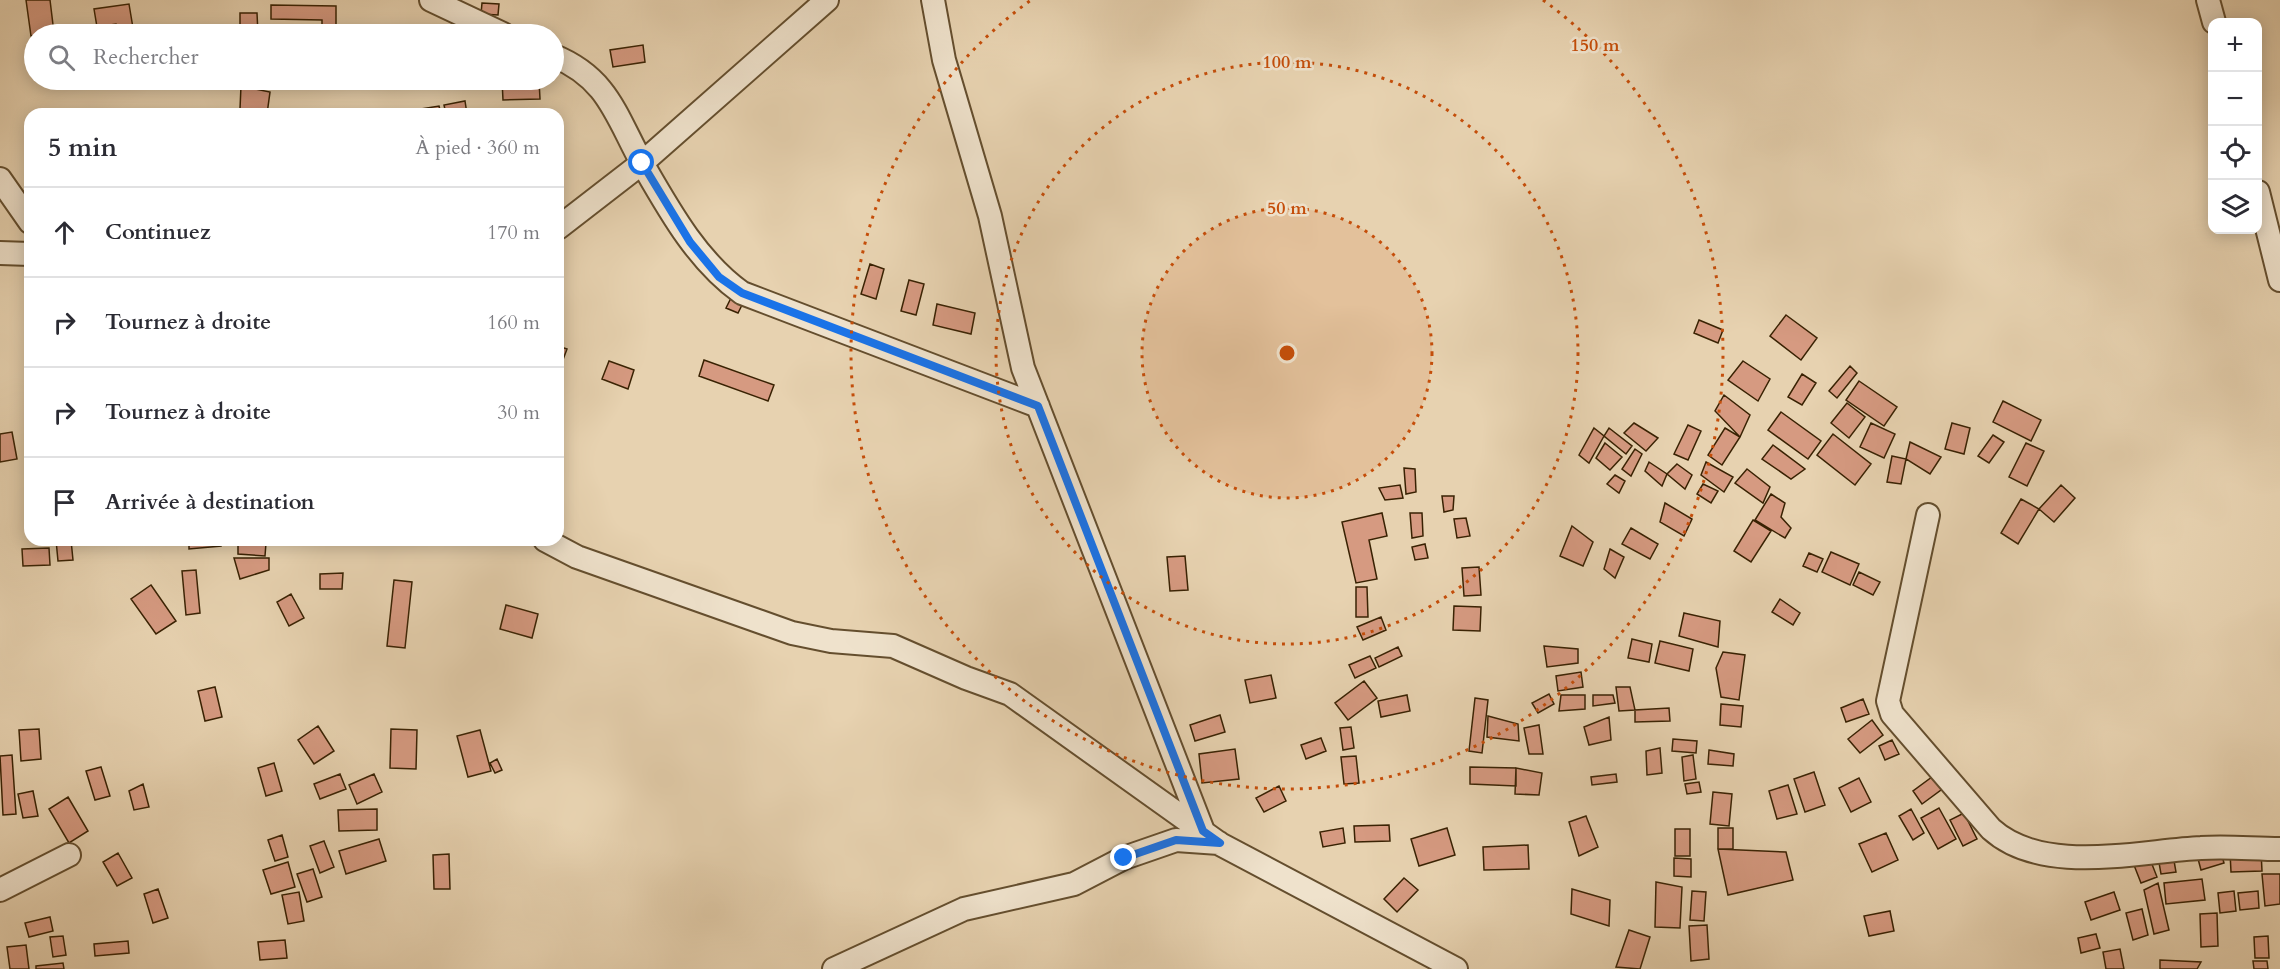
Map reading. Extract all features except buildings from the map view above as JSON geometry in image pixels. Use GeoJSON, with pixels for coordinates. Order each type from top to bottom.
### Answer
{"type":"FeatureCollection","features":[{"type":"Feature","properties":{"kind":"street"},"geometry":{"type":"LineString","coordinates":[[431,0],[482,24]]}},
{"type":"Feature","properties":{"kind":"street"},"geometry":{"type":"LineString","coordinates":[[564,223],[642,163],[827,0]]}},
{"type":"Feature","properties":{"kind":"street"},"geometry":{"type":"LineString","coordinates":[[933,0],[944,60],[990,216],[1023,368],[1212,837]]}},
{"type":"Feature","properties":{"kind":"street"},"geometry":{"type":"LineString","coordinates":[[2208,0],[2213,18]]}},
{"type":"Feature","properties":{"kind":"street"},"geometry":{"type":"LineString","coordinates":[[564,62],[589,76],[603,90],[642,163],[690,242],[719,277],[742,293],[1038,406]]}},
{"type":"Feature","properties":{"kind":"street"},"geometry":{"type":"LineString","coordinates":[[0,179],[24,213]]}},
{"type":"Feature","properties":{"kind":"street"},"geometry":{"type":"LineString","coordinates":[[2262,208],[2280,280]]}},
{"type":"Feature","properties":{"kind":"street"},"geometry":{"type":"LineString","coordinates":[[0,253],[24,254]]}},
{"type":"Feature","properties":{"kind":"street"},"geometry":{"type":"LineString","coordinates":[[1928,515],[1888,701],[1892,714],[1991,829],[2006,842],[2030,850],[2091,858],[2203,848],[2280,849]]}},
{"type":"Feature","properties":{"kind":"street"},"geometry":{"type":"LineString","coordinates":[[556,546],[577,557],[792,633],[831,641],[893,646],[966,678],[1010,694],[1212,837],[1456,969]]}},
{"type":"Feature","properties":{"kind":"street"},"geometry":{"type":"LineString","coordinates":[[834,969],[964,909],[1074,884],[1124,858],[1176,840],[1212,837]]}},
{"type":"Feature","properties":{"kind":"street"},"geometry":{"type":"LineString","coordinates":[[0,890],[69,855]]}},
{"type":"Feature","properties":{"kind":"route"},"geometry":{"type":"LineString","coordinates":[[642,163],[690,242],[719,277],[742,293],[1038,406],[1203,831],[1220,843],[1176,840],[1124,858]]}}]}
